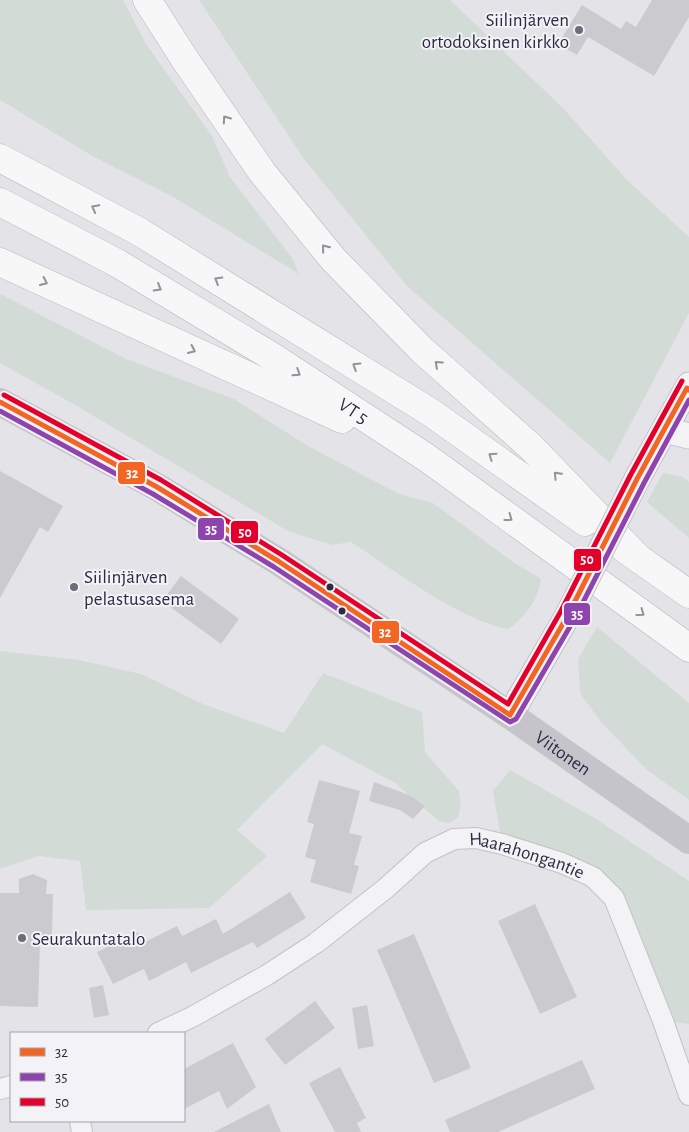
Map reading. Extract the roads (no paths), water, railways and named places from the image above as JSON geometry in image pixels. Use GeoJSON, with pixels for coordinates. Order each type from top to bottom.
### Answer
{"type":"FeatureCollection","features":[{"type":"Feature","properties":{"kind":"highway"},"geometry":{"type":"LineString","coordinates":[[147,0],[262,172],[334,260],[422,350],[531,447],[640,560]]}},
{"type":"Feature","properties":{"kind":"highway","name":"VT 5"},"geometry":{"type":"LineString","coordinates":[[0,158],[138,231],[430,412],[689,594]]}},
{"type":"Feature","properties":{"kind":"highway","name":"VT 5"},"geometry":{"type":"LineString","coordinates":[[0,202],[117,263],[271,356],[427,458],[689,648]]}},
{"type":"Feature","properties":{"kind":"highway"},"geometry":{"type":"LineString","coordinates":[[0,262],[427,458]]}},
{"type":"Feature","properties":{"kind":"main road","name":"Viitonen"},"geometry":{"type":"LineString","coordinates":[[0,402],[157,487],[278,562],[510,716],[689,840]]}},
{"type":"Feature","properties":{"kind":"street"},"geometry":{"type":"LineString","coordinates":[[510,716],[568,615],[637,479],[688,388]]}},
{"type":"Feature","properties":{"kind":"street"},"geometry":{"type":"LineString","coordinates":[[665,430],[689,436]]}},
{"type":"Feature","properties":{"kind":"street","name":"Haarahongantie"},"geometry":{"type":"LineString","coordinates":[[160,1032],[192,1017],[267,975],[316,943],[385,889],[425,853],[454,839],[476,838],[562,863],[593,877],[614,898],[656,1004],[689,1095]]}},
{"type":"Feature","properties":{"kind":"place","name":"Siilinjärven ortodoksinen kirkko"},"geometry":{"type":"Point","coordinates":[579,30]}},
{"type":"Feature","properties":{"kind":"place","name":"Siilinjärven pelastusasema"},"geometry":{"type":"Point","coordinates":[74,587]}},
{"type":"Feature","properties":{"kind":"place","name":"Seurakuntatalo"},"geometry":{"type":"Point","coordinates":[22,938]}}]}
